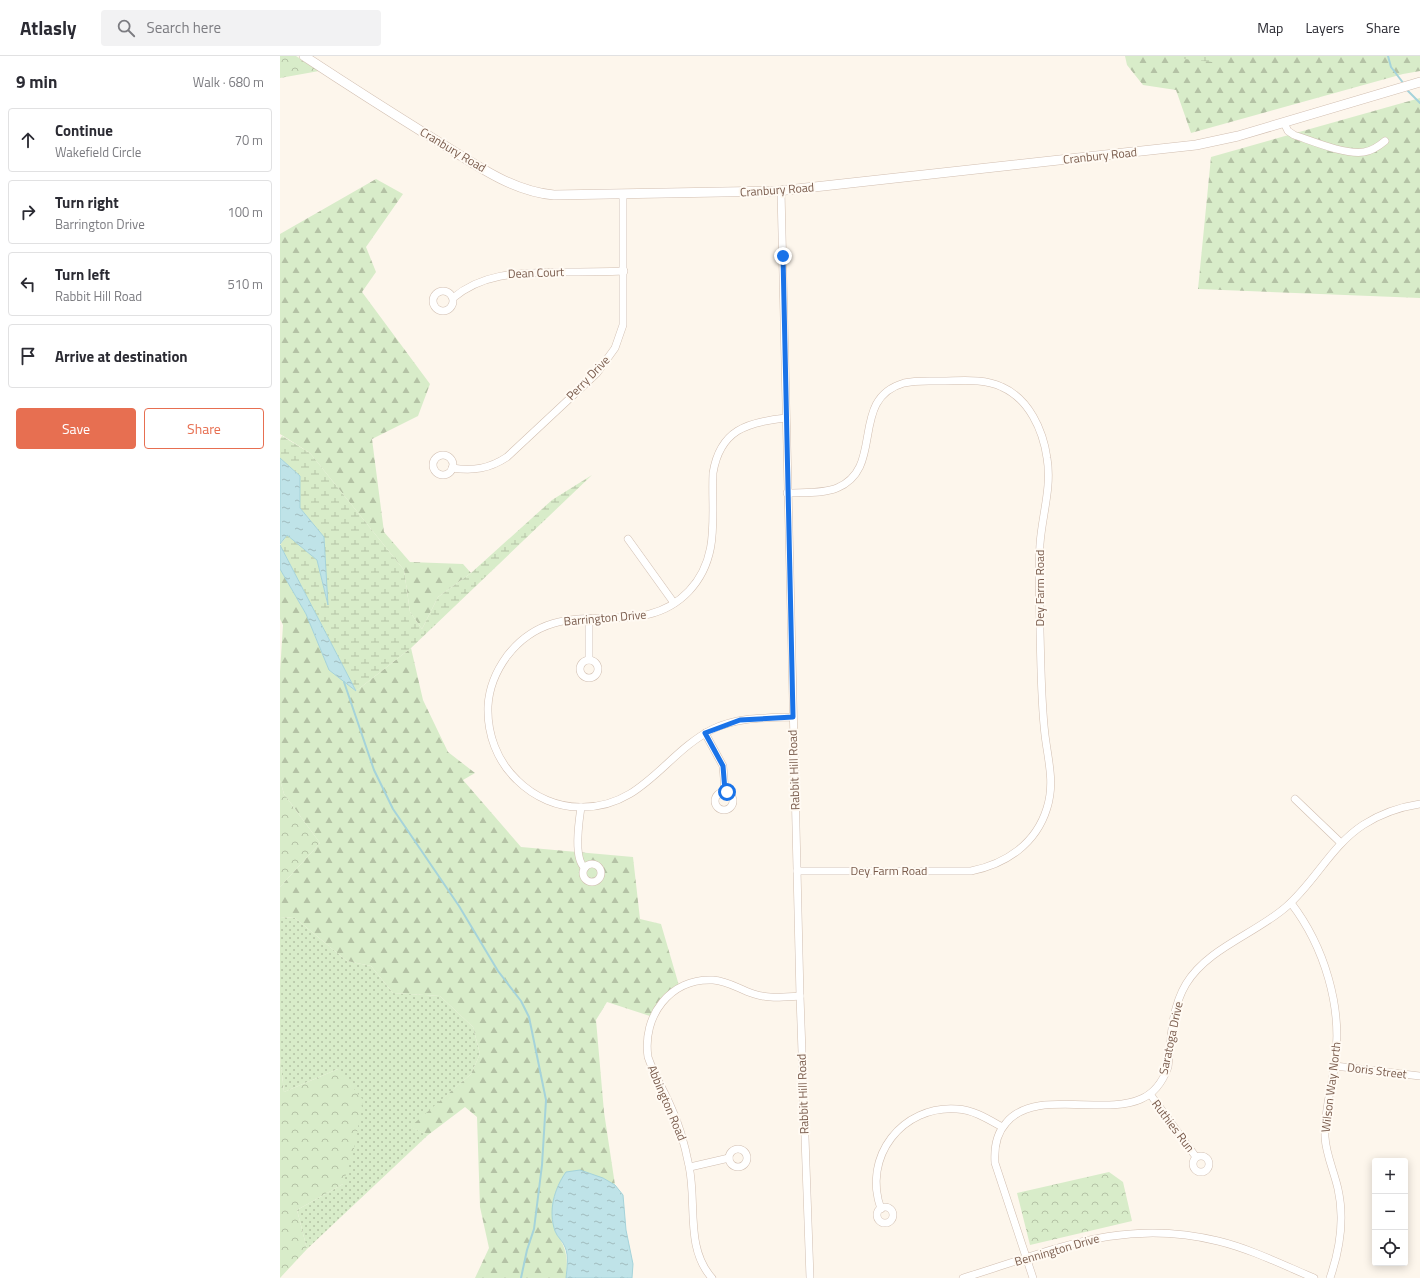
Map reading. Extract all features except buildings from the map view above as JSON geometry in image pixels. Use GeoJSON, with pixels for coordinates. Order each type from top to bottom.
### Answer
{"type":"FeatureCollection","features":[{"type":"Feature","properties":{"kind":"street","name":"Cranbury Road"},"geometry":{"type":"LineString","coordinates":[[304,56],[406,122],[510,184],[536,194],[554,195],[781,191],[1196,145],[1238,136],[1420,82]]}},
{"type":"Feature","properties":{"kind":"street"},"geometry":{"type":"LineString","coordinates":[[1284,123],[1288,131],[1294,135],[1348,151],[1362,152],[1386,141]]}},
{"type":"Feature","properties":{"kind":"street","name":"Rabbit Hill Road"},"geometry":{"type":"LineString","coordinates":[[781,191],[800,996],[810,1278]]}},
{"type":"Feature","properties":{"kind":"street","name":"Perry Drive"},"geometry":{"type":"LineString","coordinates":[[452,468],[482,469],[498,463],[507,457],[603,366],[615,348],[623,325],[623,194]]}},
{"type":"Feature","properties":{"kind":"street","name":"Dean Court"},"geometry":{"type":"LineString","coordinates":[[453,298],[477,283],[508,274],[624,271]]}},
{"type":"Feature","properties":{"kind":"street","name":"Dey Farm Road"},"geometry":{"type":"LineString","coordinates":[[788,493],[823,491],[840,486],[847,482],[858,469],[862,461],[869,420],[875,405],[880,398],[894,387],[911,382],[982,381],[1004,387],[1020,399],[1034,418],[1047,458],[1048,484],[1041,534],[1039,566],[1043,713],[1052,785],[1047,808],[1037,830],[1023,847],[1003,861],[984,869],[972,871],[797,871]]}},
{"type":"Feature","properties":{"kind":"street","name":"Barrington Drive"},"geometry":{"type":"LineString","coordinates":[[786,418],[750,424],[734,432],[722,446],[716,459],[713,473],[714,530],[710,553],[706,566],[695,584],[674,604],[656,613],[644,616],[574,619],[551,624],[529,636],[511,651],[498,670],[490,692],[488,703],[489,726],[492,739],[501,760],[515,779],[524,787],[544,799],[567,806],[580,807],[604,805],[627,797],[646,784],[690,744],[705,733],[740,720],[793,717]]}},
{"type":"Feature","properties":{"kind":"street"},"geometry":{"type":"LineString","coordinates":[[628,539],[674,604]]}},
{"type":"Feature","properties":{"kind":"street"},"geometry":{"type":"LineString","coordinates":[[589,618],[589,660]]}},
{"type":"Feature","properties":{"kind":"street"},"geometry":{"type":"LineString","coordinates":[[705,733],[723,766],[725,791]]}},
{"type":"Feature","properties":{"kind":"street"},"geometry":{"type":"LineString","coordinates":[[1295,799],[1341,843]]}},
{"type":"Feature","properties":{"kind":"street","name":"Saratoga Drive"},"geometry":{"type":"LineString","coordinates":[[1032,1278],[995,1163],[995,1144],[1002,1126],[1015,1114],[1029,1107],[1127,1103],[1142,1099],[1150,1094],[1165,1076],[1168,1067],[1177,1004],[1186,984],[1193,974],[1212,958],[1274,917],[1291,903],[1341,843],[1363,825],[1375,818],[1402,808],[1420,804]]}},
{"type":"Feature","properties":{"kind":"street"},"geometry":{"type":"LineString","coordinates":[[580,807],[578,857],[581,865],[585,868]]}},
{"type":"Feature","properties":{"kind":"street","name":"Wilson Way North"},"geometry":{"type":"LineString","coordinates":[[1291,903],[1315,943],[1328,977],[1335,1016],[1335,1066],[1325,1114],[1325,1141],[1338,1189],[1342,1218],[1340,1245],[1330,1278]]}},
{"type":"Feature","properties":{"kind":"street","name":"Abbington Road"},"geometry":{"type":"LineString","coordinates":[[712,1278],[702,1264],[696,1247],[693,1190],[690,1167],[679,1127],[648,1057],[647,1036],[652,1018],[662,1001],[677,989],[705,980],[724,982],[754,995],[766,997],[800,996]]}},
{"type":"Feature","properties":{"kind":"street","name":"Doris Street"},"geometry":{"type":"LineString","coordinates":[[1335,1066],[1420,1076]]}},
{"type":"Feature","properties":{"kind":"street","name":"Ruthies Run"},"geometry":{"type":"LineString","coordinates":[[1150,1094],[1196,1157]]}},
{"type":"Feature","properties":{"kind":"street"},"geometry":{"type":"LineString","coordinates":[[881,1209],[875,1182],[878,1164],[883,1150],[892,1137],[908,1122],[928,1112],[958,1109],[978,1114],[1002,1126]]}},
{"type":"Feature","properties":{"kind":"street"},"geometry":{"type":"LineString","coordinates":[[690,1167],[729,1158]]}},
{"type":"Feature","properties":{"kind":"street","name":"Bennington Drive"},"geometry":{"type":"LineString","coordinates":[[963,1278],[1074,1243],[1115,1234],[1153,1232],[1218,1241],[1246,1250],[1314,1278]]}},
{"type":"Feature","properties":{"kind":"green space"},"geometry":{"type":"Polygon","coordinates":[[[280,56],[296,56],[319,71],[280,78],[280,56]]]}},
{"type":"Feature","properties":{"kind":"green space"},"geometry":{"type":"Polygon","coordinates":[[[1125,56],[1420,56],[1420,71],[1403,74],[1191,133],[1176,90],[1143,85],[1127,65],[1125,56]]]}},
{"type":"Feature","properties":{"kind":"green space"},"geometry":{"type":"Polygon","coordinates":[[[1157,56],[1215,56],[1212,62],[1157,56]]]}},
{"type":"Feature","properties":{"kind":"green space"},"geometry":{"type":"Polygon","coordinates":[[[1420,98],[1420,298],[1198,289],[1211,157],[1420,98]]]}},
{"type":"Feature","properties":{"kind":"green space"},"geometry":{"type":"Polygon","coordinates":[[[376,179],[403,194],[366,247],[376,272],[362,292],[430,384],[418,416],[372,439],[384,532],[410,562],[463,564],[471,573],[438,597],[422,629],[410,612],[404,570],[310,453],[280,434],[280,234],[376,179]]]}},
{"type":"Feature","properties":{"kind":"green space"},"geometry":{"type":"Polygon","coordinates":[[[282,436],[310,453],[404,570],[410,612],[422,629],[438,597],[471,573],[552,500],[592,475],[411,648],[356,691],[280,545],[287,535],[317,560],[327,602],[324,537],[300,508],[300,476],[280,458],[280,439],[282,436]]]}},
{"type":"Feature","properties":{"kind":"green space"},"geometry":{"type":"Polygon","coordinates":[[[280,569],[306,614],[329,670],[356,691],[411,648],[423,700],[448,752],[475,773],[463,780],[521,847],[633,857],[640,919],[661,924],[680,989],[653,1017],[607,1002],[596,1020],[604,1112],[615,1185],[603,1178],[555,1231],[566,1253],[566,1278],[475,1278],[489,1248],[480,1207],[477,1117],[465,1107],[428,1135],[410,1127],[471,1074],[480,1054],[473,1027],[440,996],[393,993],[371,966],[347,961],[295,918],[280,917],[280,887],[320,843],[284,794],[280,780],[280,672],[283,625],[280,619],[280,569]]]}},
{"type":"Feature","properties":{"kind":"green space"},"geometry":{"type":"Polygon","coordinates":[[[280,780],[284,794],[320,843],[280,887],[280,780]]]}},
{"type":"Feature","properties":{"kind":"green space"},"geometry":{"type":"Polygon","coordinates":[[[280,917],[295,918],[347,961],[371,966],[393,993],[440,996],[473,1027],[480,1054],[471,1074],[411,1127],[428,1135],[307,1249],[297,1210],[343,1184],[338,1069],[284,1092],[280,1057],[280,917]]]}},
{"type":"Feature","properties":{"kind":"green space"},"geometry":{"type":"Polygon","coordinates":[[[280,1057],[284,1092],[338,1069],[363,1100],[354,1149],[343,1184],[297,1210],[307,1249],[280,1278],[280,1057]]]}},
{"type":"Feature","properties":{"kind":"green space"},"geometry":{"type":"Polygon","coordinates":[[[1109,1172],[1123,1182],[1132,1221],[1030,1245],[1017,1193],[1109,1172]]]}},
{"type":"Feature","properties":{"kind":"water"},"geometry":{"type":"Polygon","coordinates":[[[280,458],[300,476],[300,508],[324,537],[328,605],[317,560],[287,535],[280,544],[280,458]]]}},
{"type":"Feature","properties":{"kind":"water"},"geometry":{"type":"Polygon","coordinates":[[[280,545],[356,691],[329,670],[306,614],[280,569],[280,545]]]}},
{"type":"Feature","properties":{"kind":"water"},"geometry":{"type":"Polygon","coordinates":[[[580,1170],[603,1178],[615,1185],[623,1195],[626,1230],[633,1264],[632,1278],[566,1278],[567,1254],[564,1245],[555,1231],[552,1216],[553,1200],[558,1186],[566,1172],[580,1170]]]}},
{"type":"Feature","properties":{"kind":"waterway"},"geometry":{"type":"LineString","coordinates":[[1388,56],[1391,67],[1404,84]]}},
{"type":"Feature","properties":{"kind":"waterway"},"geometry":{"type":"LineString","coordinates":[[1407,90],[1420,103]]}},
{"type":"Feature","properties":{"kind":"waterway"},"geometry":{"type":"LineString","coordinates":[[344,682],[374,770],[393,809],[459,906],[498,971],[521,1001],[529,1017],[546,1100],[542,1165],[534,1229],[527,1250],[521,1278]]}},
{"type":"Feature","properties":{"kind":"route"},"geometry":{"type":"LineString","coordinates":[[727,792],[725,791],[723,766],[705,733],[728,723],[740,720],[754,718],[793,717],[783,256]]}}]}
